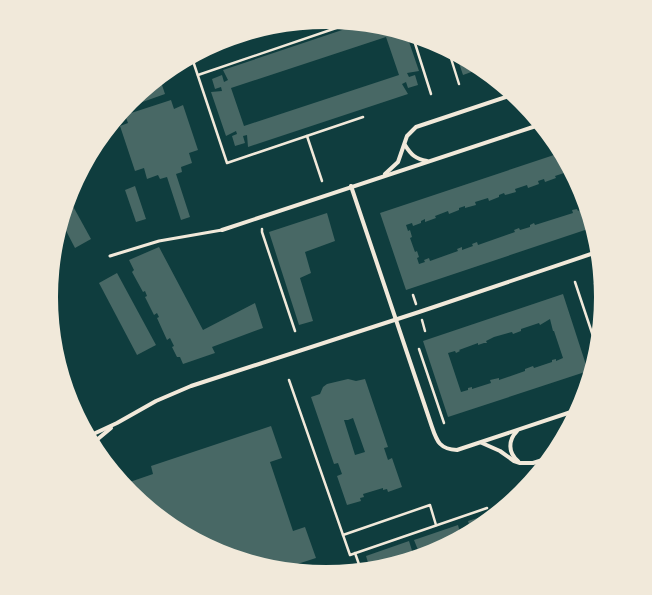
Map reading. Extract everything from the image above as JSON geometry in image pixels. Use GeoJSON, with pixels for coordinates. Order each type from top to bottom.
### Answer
{"type":"FeatureCollection","features":[{"type":"Feature","properties":{"kind":"street"},"geometry":{"type":"LineString","coordinates":[[383,176],[398,162],[407,136],[416,127],[505,97]]}},
{"type":"Feature","properties":{"kind":"street"},"geometry":{"type":"LineString","coordinates":[[222,230],[533,126]]}},
{"type":"Feature","properties":{"kind":"street"},"geometry":{"type":"LineString","coordinates":[[405,145],[413,157],[420,160],[430,161]]}},
{"type":"Feature","properties":{"kind":"street"},"geometry":{"type":"LineString","coordinates":[[351,186],[436,439],[445,448],[457,450],[569,412]]}},
{"type":"Feature","properties":{"kind":"street"},"geometry":{"type":"LineString","coordinates":[[94,434],[117,423],[156,401],[190,386],[396,320],[591,254]]}},
{"type":"Feature","properties":{"kind":"street"},"geometry":{"type":"LineString","coordinates":[[98,439],[117,423]]}},
{"type":"Feature","properties":{"kind":"street"},"geometry":{"type":"LineString","coordinates":[[518,429],[512,437],[510,447],[512,454],[520,463]]}},
{"type":"Feature","properties":{"kind":"street"},"geometry":{"type":"LineString","coordinates":[[481,442],[520,463],[533,463],[539,461]]}},
{"type":"Feature","properties":{"kind":"lane"},"geometry":{"type":"LineString","coordinates":[[110,256],[159,241],[222,230]]}},
{"type":"Feature","properties":{"kind":"path"},"geometry":{"type":"LineString","coordinates":[[198,75],[332,29]]}},
{"type":"Feature","properties":{"kind":"path"},"geometry":{"type":"LineString","coordinates":[[415,44],[431,94]]}},
{"type":"Feature","properties":{"kind":"path"},"geometry":{"type":"LineString","coordinates":[[452,61],[459,84]]}},
{"type":"Feature","properties":{"kind":"path"},"geometry":{"type":"LineString","coordinates":[[194,64],[227,163],[363,117]]}},
{"type":"Feature","properties":{"kind":"path"},"geometry":{"type":"LineString","coordinates":[[307,136],[322,181]]}},
{"type":"Feature","properties":{"kind":"path"},"geometry":{"type":"LineString","coordinates":[[262,229],[295,332]]}},
{"type":"Feature","properties":{"kind":"path"},"geometry":{"type":"LineString","coordinates":[[575,282],[592,335]]}},
{"type":"Feature","properties":{"kind":"path"},"geometry":{"type":"LineString","coordinates":[[419,349],[444,423]]}},
{"type":"Feature","properties":{"kind":"path"},"geometry":{"type":"LineString","coordinates":[[289,380],[350,555],[487,508]]}},
{"type":"Feature","properties":{"kind":"path"},"geometry":{"type":"LineString","coordinates":[[343,535],[430,505],[436,525]]}},
{"type":"Feature","properties":{"kind":"path"},"geometry":{"type":"LineString","coordinates":[[355,553],[359,564]]}},
{"type":"Feature","properties":{"kind":"building"},"geometry":{"type":"Polygon","coordinates":[[[342,30],[378,34],[409,42],[419,71],[407,73],[409,77],[415,75],[418,85],[408,88],[406,82],[402,84],[408,94],[248,147],[247,135],[243,136],[245,143],[235,146],[232,136],[237,134],[236,131],[226,136],[211,92],[222,91],[221,87],[215,89],[212,79],[222,75],[224,82],[228,80],[223,70],[342,30]],[[386,37],[231,88],[244,126],[399,75],[386,37]]]}},
{"type":"Feature","properties":{"kind":"building"},"geometry":{"type":"Polygon","coordinates":[[[460,65],[472,72],[463,75],[460,65]]]}},
{"type":"Feature","properties":{"kind":"building"},"geometry":{"type":"Polygon","coordinates":[[[162,85],[165,94],[143,102],[162,85]]]}},
{"type":"Feature","properties":{"kind":"building"},"geometry":{"type":"Polygon","coordinates":[[[171,100],[174,109],[183,105],[198,150],[189,153],[192,163],[181,167],[182,172],[176,174],[190,217],[181,220],[167,177],[160,179],[158,175],[147,179],[144,168],[135,171],[120,126],[128,123],[126,118],[131,113],[171,100]]]}},
{"type":"Feature","properties":{"kind":"building"},"geometry":{"type":"Polygon","coordinates":[[[554,155],[564,173],[555,176],[556,178],[545,182],[544,179],[538,181],[539,184],[528,188],[527,185],[515,189],[516,192],[505,195],[504,193],[489,201],[488,198],[475,202],[476,205],[459,208],[459,210],[449,214],[448,211],[425,222],[425,219],[421,221],[421,223],[413,226],[412,223],[406,225],[408,231],[410,230],[412,237],[410,238],[415,252],[417,251],[419,257],[417,258],[419,264],[425,262],[424,260],[429,258],[430,261],[458,251],[457,249],[462,247],[462,250],[473,246],[472,244],[477,242],[478,245],[515,232],[514,230],[519,228],[520,230],[530,227],[530,225],[534,223],[535,225],[573,213],[572,210],[580,210],[585,230],[406,290],[380,213],[554,155]]]}},
{"type":"Feature","properties":{"kind":"building"},"geometry":{"type":"Polygon","coordinates":[[[135,186],[146,219],[136,222],[125,190],[135,186]]]}},
{"type":"Feature","properties":{"kind":"building"},"geometry":{"type":"Polygon","coordinates":[[[73,207],[91,239],[75,248],[66,231],[73,207]]]}},
{"type":"Feature","properties":{"kind":"building"},"geometry":{"type":"Polygon","coordinates":[[[327,213],[335,241],[305,252],[311,273],[300,278],[313,321],[299,325],[269,232],[327,213]]]}},
{"type":"Feature","properties":{"kind":"building"},"geometry":{"type":"Polygon","coordinates":[[[159,247],[203,330],[255,303],[263,328],[212,347],[215,353],[183,364],[180,357],[177,357],[172,347],[174,346],[170,338],[167,340],[157,318],[159,317],[157,313],[154,315],[145,297],[147,296],[145,291],[143,292],[132,272],[134,270],[129,260],[159,247]]]}},
{"type":"Feature","properties":{"kind":"building"},"geometry":{"type":"Polygon","coordinates":[[[117,273],[156,345],[137,355],[99,283],[117,273]]]}},
{"type":"Feature","properties":{"kind":"building"},"geometry":{"type":"Polygon","coordinates":[[[563,294],[586,364],[583,373],[448,417],[423,341],[563,294]],[[550,319],[540,325],[539,323],[521,329],[521,331],[513,334],[512,332],[494,337],[486,341],[487,343],[478,345],[478,343],[459,350],[460,351],[456,353],[455,351],[448,353],[461,392],[468,390],[468,388],[472,387],[472,389],[491,383],[490,380],[499,378],[499,380],[525,371],[525,369],[533,366],[534,368],[552,362],[552,360],[556,359],[556,361],[563,358],[550,319]]]}},
{"type":"Feature","properties":{"kind":"building"},"geometry":{"type":"Polygon","coordinates":[[[348,379],[356,381],[365,379],[388,447],[384,448],[388,460],[392,458],[402,487],[388,492],[387,489],[383,490],[383,488],[363,494],[364,497],[360,498],[361,501],[347,505],[337,476],[342,474],[338,463],[334,464],[311,397],[320,394],[323,387],[327,384],[348,379]],[[353,418],[344,420],[355,455],[365,452],[353,418]]]}},
{"type":"Feature","properties":{"kind":"building"},"geometry":{"type":"Polygon","coordinates":[[[271,426],[282,458],[270,462],[293,531],[305,527],[316,558],[296,564],[274,561],[223,546],[192,530],[163,511],[131,482],[153,474],[151,466],[271,426]]]}},
{"type":"Feature","properties":{"kind":"building"},"geometry":{"type":"Polygon","coordinates":[[[480,517],[469,525],[468,521],[480,517]]]}},
{"type":"Feature","properties":{"kind":"building"},"geometry":{"type":"Polygon","coordinates":[[[458,525],[459,530],[418,550],[414,540],[458,525]]]}},
{"type":"Feature","properties":{"kind":"building"},"geometry":{"type":"Polygon","coordinates":[[[409,541],[412,552],[368,563],[366,556],[409,541]]]}}]}
